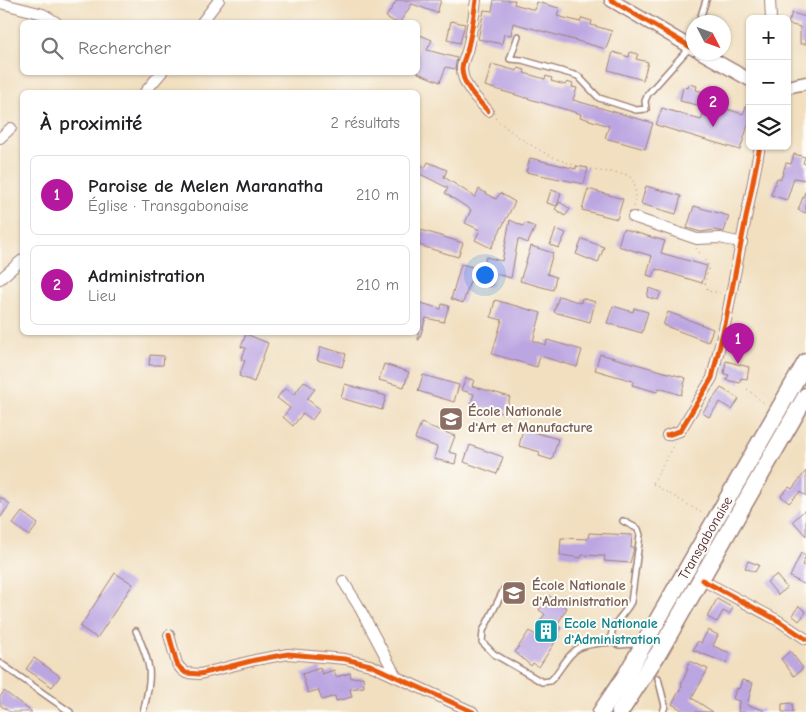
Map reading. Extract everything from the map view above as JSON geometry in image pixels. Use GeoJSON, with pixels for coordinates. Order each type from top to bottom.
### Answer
{"type":"FeatureCollection","features":[{"type":"Feature","properties":{"kind":"highway","name":"Transgabonaise"},"geometry":{"type":"LineString","coordinates":[[601,712],[626,675],[806,362]]}},
{"type":"Feature","properties":{"kind":"highway","name":"Transgabonaise"},"geometry":{"type":"LineString","coordinates":[[620,712],[702,580],[806,396]]}},
{"type":"Feature","properties":{"kind":"street"},"geometry":{"type":"LineString","coordinates":[[203,20],[218,0]]}},
{"type":"Feature","properties":{"kind":"street"},"geometry":{"type":"LineString","coordinates":[[476,0],[468,48],[464,56],[462,70],[472,94],[488,111]]}},
{"type":"Feature","properties":{"kind":"street"},"geometry":{"type":"LineString","coordinates":[[611,0],[686,42]]}},
{"type":"Feature","properties":{"kind":"street"},"geometry":{"type":"LineString","coordinates":[[770,0],[771,15]]}},
{"type":"Feature","properties":{"kind":"street"},"geometry":{"type":"LineString","coordinates":[[0,3],[43,14],[53,20]]}},
{"type":"Feature","properties":{"kind":"street"},"geometry":{"type":"LineString","coordinates":[[717,60],[746,78]]}},
{"type":"Feature","properties":{"kind":"street"},"geometry":{"type":"LineString","coordinates":[[147,90],[159,75]]}},
{"type":"Feature","properties":{"kind":"street"},"geometry":{"type":"LineString","coordinates":[[791,86],[806,83]]}},
{"type":"Feature","properties":{"kind":"street"},"geometry":{"type":"LineString","coordinates":[[0,138],[11,128]]}},
{"type":"Feature","properties":{"kind":"street"},"geometry":{"type":"LineString","coordinates":[[667,435],[680,431],[712,378],[742,244],[759,150]]}},
{"type":"Feature","properties":{"kind":"street"},"geometry":{"type":"LineString","coordinates":[[633,217],[696,239],[720,238],[742,244]]}},
{"type":"Feature","properties":{"kind":"street"},"geometry":{"type":"LineString","coordinates":[[0,279],[20,262]]}},
{"type":"Feature","properties":{"kind":"street"},"geometry":{"type":"LineString","coordinates":[[702,580],[779,621],[806,639]]}},
{"type":"Feature","properties":{"kind":"street"},"geometry":{"type":"LineString","coordinates":[[343,581],[396,676]]}},
{"type":"Feature","properties":{"kind":"street"},"geometry":{"type":"LineString","coordinates":[[169,635],[177,664],[186,673],[200,674],[288,654],[345,659],[370,665],[472,712]]}},
{"type":"Feature","properties":{"kind":"lane"},"geometry":{"type":"LineString","coordinates":[[701,15],[706,0]]}},
{"type":"Feature","properties":{"kind":"lane"},"geometry":{"type":"LineString","coordinates":[[518,36],[510,59],[522,60],[578,76],[599,98],[636,110],[646,109],[648,94],[686,54]]}},
{"type":"Feature","properties":{"kind":"lane"},"geometry":{"type":"LineString","coordinates":[[612,642],[611,630],[628,610],[631,602],[640,535],[638,529],[623,521]]}},
{"type":"Feature","properties":{"kind":"lane"},"geometry":{"type":"LineString","coordinates":[[504,589],[483,631],[482,642],[494,654],[542,682],[550,681],[576,648],[612,642],[619,645],[633,644]]}},
{"type":"Feature","properties":{"kind":"lane"},"geometry":{"type":"LineString","coordinates":[[136,631],[147,656],[150,676],[143,712]]}},
{"type":"Feature","properties":{"kind":"lane"},"geometry":{"type":"LineString","coordinates":[[0,664],[70,712]]}},
{"type":"Feature","properties":{"kind":"lane"},"geometry":{"type":"LineString","coordinates":[[658,678],[665,706],[663,712]]}},
{"type":"Feature","properties":{"kind":"path"},"geometry":{"type":"LineString","coordinates":[[488,111],[508,130],[535,148],[561,161],[601,172],[624,174],[631,178],[634,184],[633,217]]}},
{"type":"Feature","properties":{"kind":"path"},"geometry":{"type":"LineString","coordinates":[[678,232],[698,250],[709,266],[704,283],[708,291],[731,295]]}},
{"type":"Feature","properties":{"kind":"path"},"geometry":{"type":"LineString","coordinates":[[747,389],[765,404]]}},
{"type":"Feature","properties":{"kind":"path"},"geometry":{"type":"LineString","coordinates":[[680,431],[670,455],[663,463],[653,483],[702,513]]}},
{"type":"Feature","properties":{"kind":"building"},"geometry":{"type":"Polygon","coordinates":[[[397,0],[441,0],[437,13],[412,4],[401,20],[391,20],[386,17],[397,0]]]}},
{"type":"Feature","properties":{"kind":"building"},"geometry":{"type":"Polygon","coordinates":[[[494,0],[515,0],[514,4],[535,10],[537,2],[559,8],[557,16],[580,22],[582,18],[592,21],[591,25],[612,31],[606,49],[513,23],[511,35],[504,34],[502,44],[478,39],[484,10],[492,11],[494,0]]]}},
{"type":"Feature","properties":{"kind":"building"},"geometry":{"type":"Polygon","coordinates":[[[792,13],[806,17],[806,44],[800,44],[800,27],[791,25],[792,13]]]}},
{"type":"Feature","properties":{"kind":"building"},"geometry":{"type":"Polygon","coordinates":[[[451,21],[465,24],[460,43],[447,40],[451,21]]]}},
{"type":"Feature","properties":{"kind":"building"},"geometry":{"type":"Polygon","coordinates":[[[420,35],[432,40],[427,50],[457,58],[455,69],[446,67],[440,82],[420,74],[420,35]]]}},
{"type":"Feature","properties":{"kind":"building"},"geometry":{"type":"Polygon","coordinates":[[[613,52],[629,57],[630,52],[638,54],[636,59],[648,62],[643,80],[608,70],[613,52]]]}},
{"type":"Feature","properties":{"kind":"building"},"geometry":{"type":"Polygon","coordinates":[[[492,64],[517,71],[518,68],[525,70],[524,73],[545,79],[546,76],[552,78],[551,81],[565,85],[567,82],[573,84],[572,87],[577,88],[573,100],[653,123],[645,149],[605,138],[609,126],[580,117],[581,114],[485,86],[492,64]]]}},
{"type":"Feature","properties":{"kind":"building"},"geometry":{"type":"Polygon","coordinates":[[[689,84],[697,86],[696,90],[704,92],[701,106],[680,101],[683,87],[688,88],[689,84]]]}},
{"type":"Feature","properties":{"kind":"building"},"geometry":{"type":"Polygon","coordinates":[[[707,103],[743,114],[746,107],[746,131],[740,150],[656,125],[662,108],[701,120],[707,103]]]}},
{"type":"Feature","properties":{"kind":"building"},"geometry":{"type":"Polygon","coordinates":[[[794,154],[805,157],[803,163],[806,164],[806,180],[794,178],[787,200],[771,195],[777,178],[781,179],[786,163],[791,164],[794,154]]]}},
{"type":"Feature","properties":{"kind":"building"},"geometry":{"type":"Polygon","coordinates":[[[530,158],[576,169],[576,166],[588,168],[584,184],[526,172],[530,158]]]}},
{"type":"Feature","properties":{"kind":"building"},"geometry":{"type":"Polygon","coordinates":[[[428,162],[447,170],[444,177],[475,197],[479,189],[496,199],[500,193],[515,202],[491,248],[475,240],[480,230],[465,223],[471,210],[445,193],[448,188],[420,174],[420,164],[425,168],[428,162]]]}},
{"type":"Feature","properties":{"kind":"building"},"geometry":{"type":"Polygon","coordinates":[[[646,186],[681,196],[676,214],[641,204],[646,186]]]}},
{"type":"Feature","properties":{"kind":"building"},"geometry":{"type":"Polygon","coordinates":[[[588,189],[623,199],[617,219],[582,210],[588,189]]]}},
{"type":"Feature","properties":{"kind":"building"},"geometry":{"type":"Polygon","coordinates":[[[551,190],[561,193],[557,206],[547,203],[551,190]]]}},
{"type":"Feature","properties":{"kind":"building"},"geometry":{"type":"Polygon","coordinates":[[[806,192],[806,213],[798,210],[806,192]]]}},
{"type":"Feature","properties":{"kind":"building"},"geometry":{"type":"Polygon","coordinates":[[[560,202],[570,209],[565,216],[555,209],[560,202]]]}},
{"type":"Feature","properties":{"kind":"building"},"geometry":{"type":"Polygon","coordinates":[[[694,206],[729,216],[724,232],[714,230],[701,232],[687,228],[694,206]]]}},
{"type":"Feature","properties":{"kind":"building"},"geometry":{"type":"Polygon","coordinates":[[[510,220],[523,226],[525,223],[535,227],[528,243],[518,239],[511,278],[496,274],[491,287],[470,281],[463,303],[451,299],[461,264],[483,270],[486,257],[502,261],[510,220]]]}},
{"type":"Feature","properties":{"kind":"building"},"geometry":{"type":"Polygon","coordinates":[[[556,229],[566,233],[559,248],[550,245],[556,229]]]}},
{"type":"Feature","properties":{"kind":"building"},"geometry":{"type":"Polygon","coordinates":[[[623,229],[665,241],[661,253],[707,266],[702,283],[656,269],[653,277],[647,275],[652,256],[618,246],[623,229]]]}},
{"type":"Feature","properties":{"kind":"building"},"geometry":{"type":"Polygon","coordinates":[[[420,230],[463,243],[458,257],[420,246],[420,230]]]}},
{"type":"Feature","properties":{"kind":"building"},"geometry":{"type":"Polygon","coordinates":[[[582,239],[604,247],[598,263],[576,254],[582,239]]]}},
{"type":"Feature","properties":{"kind":"building"},"geometry":{"type":"Polygon","coordinates":[[[531,246],[553,253],[547,274],[556,277],[553,290],[520,281],[531,246]]]}},
{"type":"Feature","properties":{"kind":"building"},"geometry":{"type":"Polygon","coordinates":[[[649,288],[661,292],[658,300],[647,297],[649,288]]]}},
{"type":"Feature","properties":{"kind":"building"},"geometry":{"type":"Polygon","coordinates":[[[559,296],[581,303],[582,298],[595,302],[590,322],[554,312],[559,296]]]}},
{"type":"Feature","properties":{"kind":"building"},"geometry":{"type":"Polygon","coordinates":[[[495,300],[541,313],[533,341],[546,345],[547,340],[582,350],[577,367],[540,356],[537,367],[492,354],[502,320],[491,317],[495,300]]]}},
{"type":"Feature","properties":{"kind":"building"},"geometry":{"type":"Polygon","coordinates":[[[420,303],[441,309],[442,304],[449,306],[444,322],[426,318],[419,340],[418,335],[420,335],[420,303]]]}},
{"type":"Feature","properties":{"kind":"building"},"geometry":{"type":"Polygon","coordinates":[[[613,306],[633,312],[634,308],[648,312],[642,333],[607,323],[613,306]]]}},
{"type":"Feature","properties":{"kind":"building"},"geometry":{"type":"Polygon","coordinates":[[[668,312],[713,329],[708,342],[663,325],[668,312]]]}},
{"type":"Feature","properties":{"kind":"building"},"geometry":{"type":"Polygon","coordinates":[[[246,335],[268,343],[254,382],[239,376],[245,361],[241,360],[246,348],[241,347],[246,335]]]}},
{"type":"Feature","properties":{"kind":"building"},"geometry":{"type":"Polygon","coordinates":[[[321,347],[346,354],[342,367],[317,360],[321,347]]]}},
{"type":"Feature","properties":{"kind":"building"},"geometry":{"type":"Polygon","coordinates":[[[600,354],[686,378],[681,395],[659,388],[657,392],[632,385],[633,381],[595,370],[600,354]]]}},
{"type":"Feature","properties":{"kind":"building"},"geometry":{"type":"Polygon","coordinates":[[[150,355],[164,356],[163,365],[149,365],[150,355]]]}},
{"type":"Feature","properties":{"kind":"building"},"geometry":{"type":"Polygon","coordinates":[[[726,361],[749,367],[747,379],[741,378],[740,383],[726,380],[729,375],[724,374],[726,361]]]}},
{"type":"Feature","properties":{"kind":"building"},"geometry":{"type":"Polygon","coordinates":[[[384,364],[409,372],[404,387],[379,380],[384,364]]]}},
{"type":"Feature","properties":{"kind":"building"},"geometry":{"type":"Polygon","coordinates":[[[423,375],[459,385],[454,402],[418,391],[423,375]]]}},
{"type":"Feature","properties":{"kind":"building"},"geometry":{"type":"Polygon","coordinates":[[[466,378],[474,380],[472,386],[510,397],[505,414],[471,404],[474,394],[461,390],[466,378]]]}},
{"type":"Feature","properties":{"kind":"building"},"geometry":{"type":"Polygon","coordinates":[[[304,381],[315,389],[307,399],[320,409],[312,420],[303,413],[293,426],[283,417],[290,408],[277,398],[285,388],[294,395],[304,381]]]}},
{"type":"Feature","properties":{"kind":"building"},"geometry":{"type":"Polygon","coordinates":[[[345,384],[386,396],[382,410],[341,398],[345,384]]]}},
{"type":"Feature","properties":{"kind":"building"},"geometry":{"type":"Polygon","coordinates":[[[721,388],[739,399],[732,410],[720,402],[709,417],[702,413],[721,388]]]}},
{"type":"Feature","properties":{"kind":"building"},"geometry":{"type":"Polygon","coordinates":[[[421,423],[455,436],[449,452],[457,454],[455,464],[434,459],[437,447],[415,439],[421,423]]]}},
{"type":"Feature","properties":{"kind":"building"},"geometry":{"type":"Polygon","coordinates":[[[523,429],[558,439],[552,460],[539,456],[540,452],[519,446],[523,429]]]}},
{"type":"Feature","properties":{"kind":"building"},"geometry":{"type":"Polygon","coordinates":[[[470,445],[503,457],[497,474],[464,462],[470,445]]]}},
{"type":"Feature","properties":{"kind":"building"},"geometry":{"type":"Polygon","coordinates":[[[806,471],[806,496],[800,492],[789,503],[781,496],[789,487],[792,489],[806,471]]]}},
{"type":"Feature","properties":{"kind":"building"},"geometry":{"type":"Polygon","coordinates":[[[0,497],[10,504],[0,518],[0,497]]]}},
{"type":"Feature","properties":{"kind":"building"},"geometry":{"type":"Polygon","coordinates":[[[806,509],[806,536],[793,521],[806,509]]]}},
{"type":"Feature","properties":{"kind":"building"},"geometry":{"type":"Polygon","coordinates":[[[22,512],[38,524],[29,536],[13,524],[22,512]]]}},
{"type":"Feature","properties":{"kind":"building"},"geometry":{"type":"Polygon","coordinates":[[[589,533],[632,535],[631,548],[634,548],[630,563],[604,561],[605,556],[582,555],[581,558],[560,555],[561,538],[588,539],[589,533]]]}},
{"type":"Feature","properties":{"kind":"building"},"geometry":{"type":"Polygon","coordinates":[[[801,553],[806,556],[802,565],[806,567],[806,585],[790,577],[801,553]]]}},
{"type":"Feature","properties":{"kind":"building"},"geometry":{"type":"Polygon","coordinates":[[[748,561],[759,565],[755,572],[745,568],[748,561]]]}},
{"type":"Feature","properties":{"kind":"building"},"geometry":{"type":"Polygon","coordinates":[[[115,573],[133,584],[97,638],[80,627],[115,573]]]}},
{"type":"Feature","properties":{"kind":"building"},"geometry":{"type":"Polygon","coordinates":[[[776,575],[787,588],[778,595],[767,582],[776,575]]]}},
{"type":"Feature","properties":{"kind":"building","name":"Ecole Nationale d'Administration"},"geometry":{"type":"Polygon","coordinates":[[[548,595],[567,608],[557,625],[561,628],[556,634],[559,636],[539,667],[533,663],[531,666],[515,652],[529,631],[536,635],[544,623],[540,621],[545,614],[539,610],[548,595]]]}},
{"type":"Feature","properties":{"kind":"building"},"geometry":{"type":"Polygon","coordinates":[[[717,599],[733,608],[729,614],[723,611],[717,622],[707,617],[717,599]]]}},
{"type":"Feature","properties":{"kind":"building"},"geometry":{"type":"Polygon","coordinates":[[[799,606],[806,612],[799,621],[792,615],[799,606]]]}},
{"type":"Feature","properties":{"kind":"building"},"geometry":{"type":"Polygon","coordinates":[[[708,630],[718,635],[713,646],[730,653],[726,663],[693,650],[698,641],[701,643],[708,630]]]}},
{"type":"Feature","properties":{"kind":"building"},"geometry":{"type":"Polygon","coordinates":[[[790,651],[803,668],[794,676],[781,659],[790,651]]]}},
{"type":"Feature","properties":{"kind":"building"},"geometry":{"type":"Polygon","coordinates":[[[34,658],[60,676],[52,687],[26,669],[34,658]]]}},
{"type":"Feature","properties":{"kind":"building"},"geometry":{"type":"Polygon","coordinates":[[[690,661],[708,669],[692,698],[713,712],[685,712],[672,704],[682,686],[690,661]]]}},
{"type":"Feature","properties":{"kind":"building"},"geometry":{"type":"Polygon","coordinates":[[[320,668],[322,674],[334,670],[336,677],[350,673],[351,678],[363,677],[364,687],[350,689],[352,697],[336,701],[335,696],[322,700],[318,690],[308,693],[302,674],[320,668]]]}},
{"type":"Feature","properties":{"kind":"building"},"geometry":{"type":"Polygon","coordinates":[[[742,680],[753,683],[747,705],[763,710],[763,712],[738,712],[739,701],[733,699],[736,688],[739,689],[742,680]]]}},
{"type":"Feature","properties":{"kind":"building"},"geometry":{"type":"Polygon","coordinates":[[[4,691],[32,712],[10,712],[0,705],[0,697],[4,691]]]}},
{"type":"Feature","properties":{"kind":"building"},"geometry":{"type":"Polygon","coordinates":[[[792,703],[793,712],[782,712],[782,704],[792,703]]]}},
{"type":"Feature","properties":{"kind":"cycle path"},"geometry":{"type":"LineString","coordinates":[[476,0],[471,35],[462,69],[468,86],[488,111]]}},
{"type":"Feature","properties":{"kind":"cycle path"},"geometry":{"type":"LineString","coordinates":[[611,0],[686,44]]}},
{"type":"Feature","properties":{"kind":"cycle path"},"geometry":{"type":"LineString","coordinates":[[667,435],[680,431],[712,378],[726,320],[759,150]]}},
{"type":"Feature","properties":{"kind":"cycle path"},"geometry":{"type":"LineString","coordinates":[[702,580],[779,621],[806,639]]}},
{"type":"Feature","properties":{"kind":"cycle path"},"geometry":{"type":"LineString","coordinates":[[169,635],[177,664],[186,673],[200,674],[288,654],[345,659],[370,665],[473,712]]}},
{"type":"Feature","properties":{"kind":"place","name":"Administration"},"geometry":{"type":"Point","coordinates":[713,127]}},
{"type":"Feature","properties":{"kind":"place","name":"Paroise de Melen Maranatha"},"geometry":{"type":"Point","coordinates":[738,364]}},
{"type":"Feature","properties":{"kind":"place","name":"École Nationale d'Art et Manufacture"},"geometry":{"type":"Point","coordinates":[451,419]}},
{"type":"Feature","properties":{"kind":"place","name":"École Nationale d'Administration"},"geometry":{"type":"Point","coordinates":[514,593]}},
{"type":"Feature","properties":{"kind":"place","name":"Ecole Nationale d'Administration"},"geometry":{"type":"Point","coordinates":[546,631]}}]}
